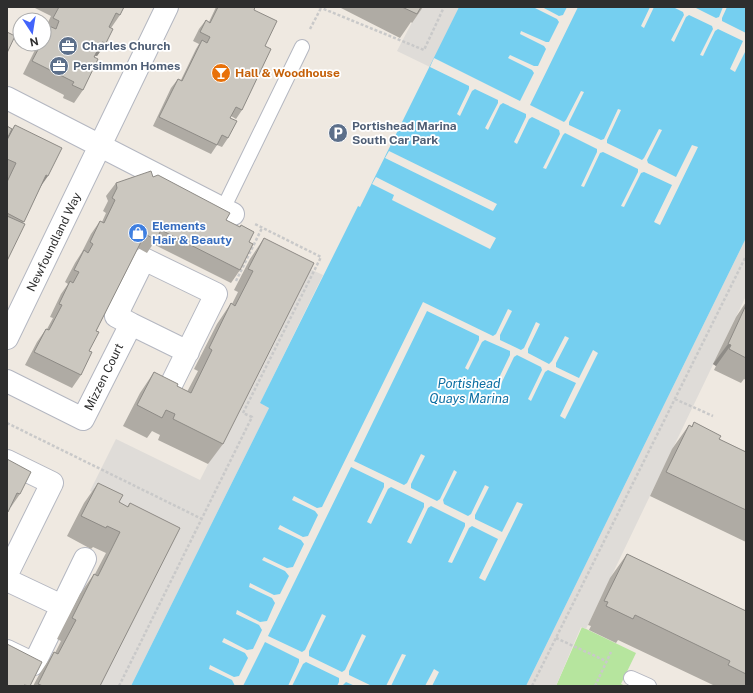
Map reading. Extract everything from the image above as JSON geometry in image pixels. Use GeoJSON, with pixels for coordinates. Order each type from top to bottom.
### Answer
{"type":"FeatureCollection","features":[{"type":"Feature","properties":{"kind":"street","name":"Newfoundland Way"},"geometry":{"type":"LineString","coordinates":[[7,338],[12,315],[101,145],[167,7]]}},
{"type":"Feature","properties":{"kind":"street"},"geometry":{"type":"LineString","coordinates":[[7,98],[228,211]]}},
{"type":"Feature","properties":{"kind":"street"},"geometry":{"type":"LineString","coordinates":[[164,399],[188,352],[216,294],[144,259],[116,316],[188,352]]}},
{"type":"Feature","properties":{"kind":"street","name":"Mizzen Court"},"geometry":{"type":"LineString","coordinates":[[7,381],[83,419],[131,324]]}},
{"type":"Feature","properties":{"kind":"street"},"geometry":{"type":"LineString","coordinates":[[7,461],[52,483],[7,574]]}},
{"type":"Feature","properties":{"kind":"street"},"geometry":{"type":"LineString","coordinates":[[7,651],[34,664],[85,559]]}},
{"type":"Feature","properties":{"kind":"street"},"geometry":{"type":"LineString","coordinates":[[7,580],[62,606]]}},
{"type":"Feature","properties":{"kind":"lane"},"geometry":{"type":"LineString","coordinates":[[228,211],[302,47]]}},
{"type":"Feature","properties":{"kind":"lane"},"geometry":{"type":"LineString","coordinates":[[631,678],[649,686]]}},
{"type":"Feature","properties":{"kind":"path"},"geometry":{"type":"LineString","coordinates":[[319,7],[424,50],[444,7]]}},
{"type":"Feature","properties":{"kind":"path"},"geometry":{"type":"LineString","coordinates":[[119,686],[252,417],[243,413],[321,257],[228,211]]}},
{"type":"Feature","properties":{"kind":"path"},"geometry":{"type":"LineString","coordinates":[[216,294],[227,300],[262,228]]}},
{"type":"Feature","properties":{"kind":"path"},"geometry":{"type":"LineString","coordinates":[[532,686],[746,256]]}},
{"type":"Feature","properties":{"kind":"path"},"geometry":{"type":"LineString","coordinates":[[675,398],[713,416]]}},
{"type":"Feature","properties":{"kind":"path"},"geometry":{"type":"LineString","coordinates":[[7,423],[202,519]]}},
{"type":"Feature","properties":{"kind":"path"},"geometry":{"type":"LineString","coordinates":[[556,638],[606,661]]}},
{"type":"Feature","properties":{"kind":"path"},"geometry":{"type":"LineString","coordinates":[[595,686],[611,652]]}},
{"type":"Feature","properties":{"kind":"green space"},"geometry":{"type":"Polygon","coordinates":[[[582,627],[636,653],[621,684],[626,686],[556,686],[582,627]]]}},
{"type":"Feature","properties":{"kind":"shaded area"},"geometry":{"type":"Polygon","coordinates":[[[420,7],[459,7],[430,67],[397,51],[420,7]]]}},
{"type":"Feature","properties":{"kind":"shaded area"},"geometry":{"type":"Polygon","coordinates":[[[746,238],[746,296],[586,629],[581,627],[556,686],[526,686],[746,238]]]}},
{"type":"Feature","properties":{"kind":"shaded area"},"geometry":{"type":"Polygon","coordinates":[[[308,268],[323,275],[260,403],[269,408],[131,686],[96,686],[174,532],[90,491],[116,439],[200,480],[308,268]]]}},
{"type":"Feature","properties":{"kind":"water","name":"Portishead Quays Marina"},"geometry":{"type":"Polygon","coordinates":[[[459,7],[746,7],[746,238],[526,686],[131,686],[269,408],[260,403],[358,206],[360,207],[459,7]]]}},
{"type":"Feature","properties":{"kind":"pier"},"geometry":{"type":"Polygon","coordinates":[[[533,7],[542,7],[559,16],[563,15],[567,7],[578,7],[530,105],[564,122],[581,91],[584,92],[569,122],[569,125],[601,140],[604,139],[618,109],[621,110],[607,143],[642,160],[659,129],[662,130],[647,160],[648,163],[676,177],[692,145],[698,147],[660,225],[654,222],[672,185],[644,172],[641,173],[624,207],[621,206],[638,172],[638,169],[603,152],[600,153],[584,187],[581,186],[597,149],[565,133],[546,169],[543,168],[560,134],[559,130],[532,117],[529,119],[517,144],[514,142],[526,114],[503,103],[500,105],[488,130],[485,128],[498,103],[498,100],[475,89],[472,91],[460,116],[457,114],[469,86],[430,67],[434,58],[520,101],[534,73],[532,70],[508,58],[510,55],[534,66],[538,66],[546,49],[544,46],[520,34],[521,31],[549,42],[559,22],[557,19],[533,7]]]}},
{"type":"Feature","properties":{"kind":"pier"},"geometry":{"type":"Polygon","coordinates":[[[650,7],[654,7],[644,28],[641,26],[650,7]]]}},
{"type":"Feature","properties":{"kind":"pier"},"geometry":{"type":"Polygon","coordinates":[[[673,7],[694,7],[716,18],[719,17],[723,7],[727,7],[722,21],[746,33],[746,50],[735,72],[730,69],[743,41],[718,29],[715,31],[703,56],[700,55],[713,29],[712,26],[689,15],[686,17],[674,42],[671,40],[684,15],[683,12],[673,7]]]}},
{"type":"Feature","properties":{"kind":"pier"},"geometry":{"type":"Polygon","coordinates":[[[389,151],[497,204],[493,211],[385,158],[389,151]]]}},
{"type":"Feature","properties":{"kind":"pier"},"geometry":{"type":"Polygon","coordinates":[[[376,177],[496,238],[490,249],[392,200],[394,195],[372,184],[376,177]]]}},
{"type":"Feature","properties":{"kind":"pier"},"geometry":{"type":"Polygon","coordinates":[[[423,302],[493,336],[496,334],[508,309],[512,311],[500,335],[500,340],[521,350],[524,348],[536,322],[540,324],[528,349],[528,353],[549,364],[565,336],[569,338],[556,363],[556,367],[579,378],[593,350],[598,353],[565,419],[560,416],[576,383],[548,370],[545,372],[531,401],[528,399],[542,370],[541,367],[517,355],[514,357],[500,386],[496,384],[510,355],[510,351],[485,340],[482,342],[468,370],[465,368],[479,340],[479,336],[427,311],[354,461],[404,485],[407,483],[421,454],[425,456],[411,484],[411,488],[437,501],[440,499],[454,470],[457,472],[443,500],[444,504],[468,516],[471,514],[485,485],[489,487],[475,515],[475,519],[502,532],[517,502],[523,504],[485,581],[479,578],[498,539],[472,526],[469,528],[452,563],[448,562],[465,523],[431,506],[428,508],[411,544],[407,542],[424,507],[424,503],[391,487],[388,489],[371,524],[367,522],[384,487],[384,483],[351,467],[268,636],[302,652],[305,650],[322,614],[326,616],[309,651],[309,656],[342,672],[345,670],[362,634],[366,636],[349,671],[349,675],[372,686],[355,686],[346,682],[342,686],[337,686],[339,678],[306,662],[303,664],[292,686],[288,686],[299,659],[265,642],[243,686],[235,686],[232,680],[209,669],[210,665],[234,677],[239,676],[248,658],[245,653],[222,642],[224,638],[247,650],[253,649],[262,630],[259,625],[236,614],[237,610],[260,622],[267,621],[275,603],[272,598],[249,587],[250,583],[274,595],[280,594],[289,576],[285,571],[262,560],[264,557],[287,568],[293,567],[304,544],[301,540],[278,529],[280,525],[303,537],[308,536],[318,515],[315,511],[292,500],[294,496],[317,508],[322,507],[423,302]]]}},
{"type":"Feature","properties":{"kind":"pier"},"geometry":{"type":"Polygon","coordinates":[[[402,654],[406,655],[391,686],[386,686],[402,654]]]}},
{"type":"Feature","properties":{"kind":"pier"},"geometry":{"type":"Polygon","coordinates":[[[434,669],[439,672],[432,686],[425,686],[434,669]]]}},
{"type":"Feature","properties":{"kind":"building"},"geometry":{"type":"Polygon","coordinates":[[[59,7],[124,7],[120,15],[116,13],[109,27],[113,29],[106,43],[102,42],[94,57],[98,59],[83,90],[72,85],[74,82],[32,61],[37,52],[52,52],[52,27],[56,29],[59,21],[53,18],[59,7]]]}},
{"type":"Feature","properties":{"kind":"building","name":"Hall & Woodhouse"},"geometry":{"type":"Polygon","coordinates":[[[218,7],[255,7],[254,10],[277,21],[265,46],[271,49],[242,110],[236,107],[230,118],[237,121],[228,138],[222,135],[217,145],[159,117],[178,79],[182,81],[202,40],[207,43],[210,37],[200,32],[206,20],[210,23],[218,7]]]}},
{"type":"Feature","properties":{"kind":"building"},"geometry":{"type":"Polygon","coordinates":[[[402,7],[421,7],[417,14],[402,7]]]}},
{"type":"Feature","properties":{"kind":"building"},"geometry":{"type":"Polygon","coordinates":[[[7,32],[12,34],[12,42],[7,53],[7,32]]]}},
{"type":"Feature","properties":{"kind":"building"},"geometry":{"type":"Polygon","coordinates":[[[15,125],[62,148],[48,176],[46,175],[24,222],[7,213],[7,182],[16,163],[7,159],[7,140],[15,125]]]}},
{"type":"Feature","properties":{"kind":"building"},"geometry":{"type":"Polygon","coordinates":[[[7,126],[12,129],[7,139],[7,126]]]}},
{"type":"Feature","properties":{"kind":"building"},"geometry":{"type":"Polygon","coordinates":[[[151,171],[153,177],[158,175],[230,213],[226,220],[240,227],[241,225],[254,232],[249,242],[253,244],[240,270],[161,230],[156,240],[145,234],[96,331],[99,332],[89,351],[92,352],[81,375],[34,352],[46,329],[49,330],[62,305],[59,304],[70,281],[73,283],[79,272],[74,270],[84,250],[88,253],[93,244],[90,242],[100,221],[104,223],[115,200],[112,198],[117,188],[116,183],[151,171]]]}},
{"type":"Feature","properties":{"kind":"building"},"geometry":{"type":"Polygon","coordinates":[[[7,216],[25,224],[7,261],[7,216]]]}},
{"type":"Feature","properties":{"kind":"building"},"geometry":{"type":"Polygon","coordinates":[[[264,238],[314,263],[223,444],[173,419],[175,414],[166,410],[162,418],[137,405],[154,372],[178,384],[177,386],[191,393],[212,350],[209,348],[231,303],[235,306],[253,271],[248,269],[264,238]]]}},
{"type":"Feature","properties":{"kind":"building"},"geometry":{"type":"Polygon","coordinates":[[[746,305],[746,358],[729,349],[731,345],[728,344],[746,305]]]}},
{"type":"Feature","properties":{"kind":"building"},"geometry":{"type":"Polygon","coordinates":[[[694,422],[721,436],[719,439],[746,452],[746,510],[666,472],[689,425],[692,427],[694,422]]]}},
{"type":"Feature","properties":{"kind":"building"},"geometry":{"type":"Polygon","coordinates":[[[7,459],[31,472],[20,494],[17,493],[8,512],[7,511],[7,459]]]}},
{"type":"Feature","properties":{"kind":"building"},"geometry":{"type":"Polygon","coordinates":[[[98,483],[123,495],[119,502],[128,507],[130,503],[180,528],[100,686],[43,686],[38,684],[54,652],[58,654],[76,620],[72,618],[94,574],[98,576],[120,532],[107,526],[106,528],[81,516],[98,483]]]}},
{"type":"Feature","properties":{"kind":"building"},"geometry":{"type":"Polygon","coordinates":[[[627,554],[746,611],[746,674],[728,665],[730,661],[635,615],[633,619],[606,606],[608,602],[604,601],[627,554]]]}},
{"type":"Feature","properties":{"kind":"building"},"geometry":{"type":"Polygon","coordinates":[[[7,644],[42,662],[30,686],[7,686],[7,644]]]}},
{"type":"Feature","properties":{"kind":"place","name":"Charles Church"},"geometry":{"type":"Point","coordinates":[68,46]}},
{"type":"Feature","properties":{"kind":"place","name":"Persimmon Homes"},"geometry":{"type":"Point","coordinates":[59,66]}},
{"type":"Feature","properties":{"kind":"place","name":"Hall & Woodhouse"},"geometry":{"type":"Point","coordinates":[221,73]}},
{"type":"Feature","properties":{"kind":"place","name":"Portishead Marina South Car Park"},"geometry":{"type":"Point","coordinates":[338,133]}},
{"type":"Feature","properties":{"kind":"place","name":"Elements Hair & Beauty"},"geometry":{"type":"Point","coordinates":[138,233]}}]}
